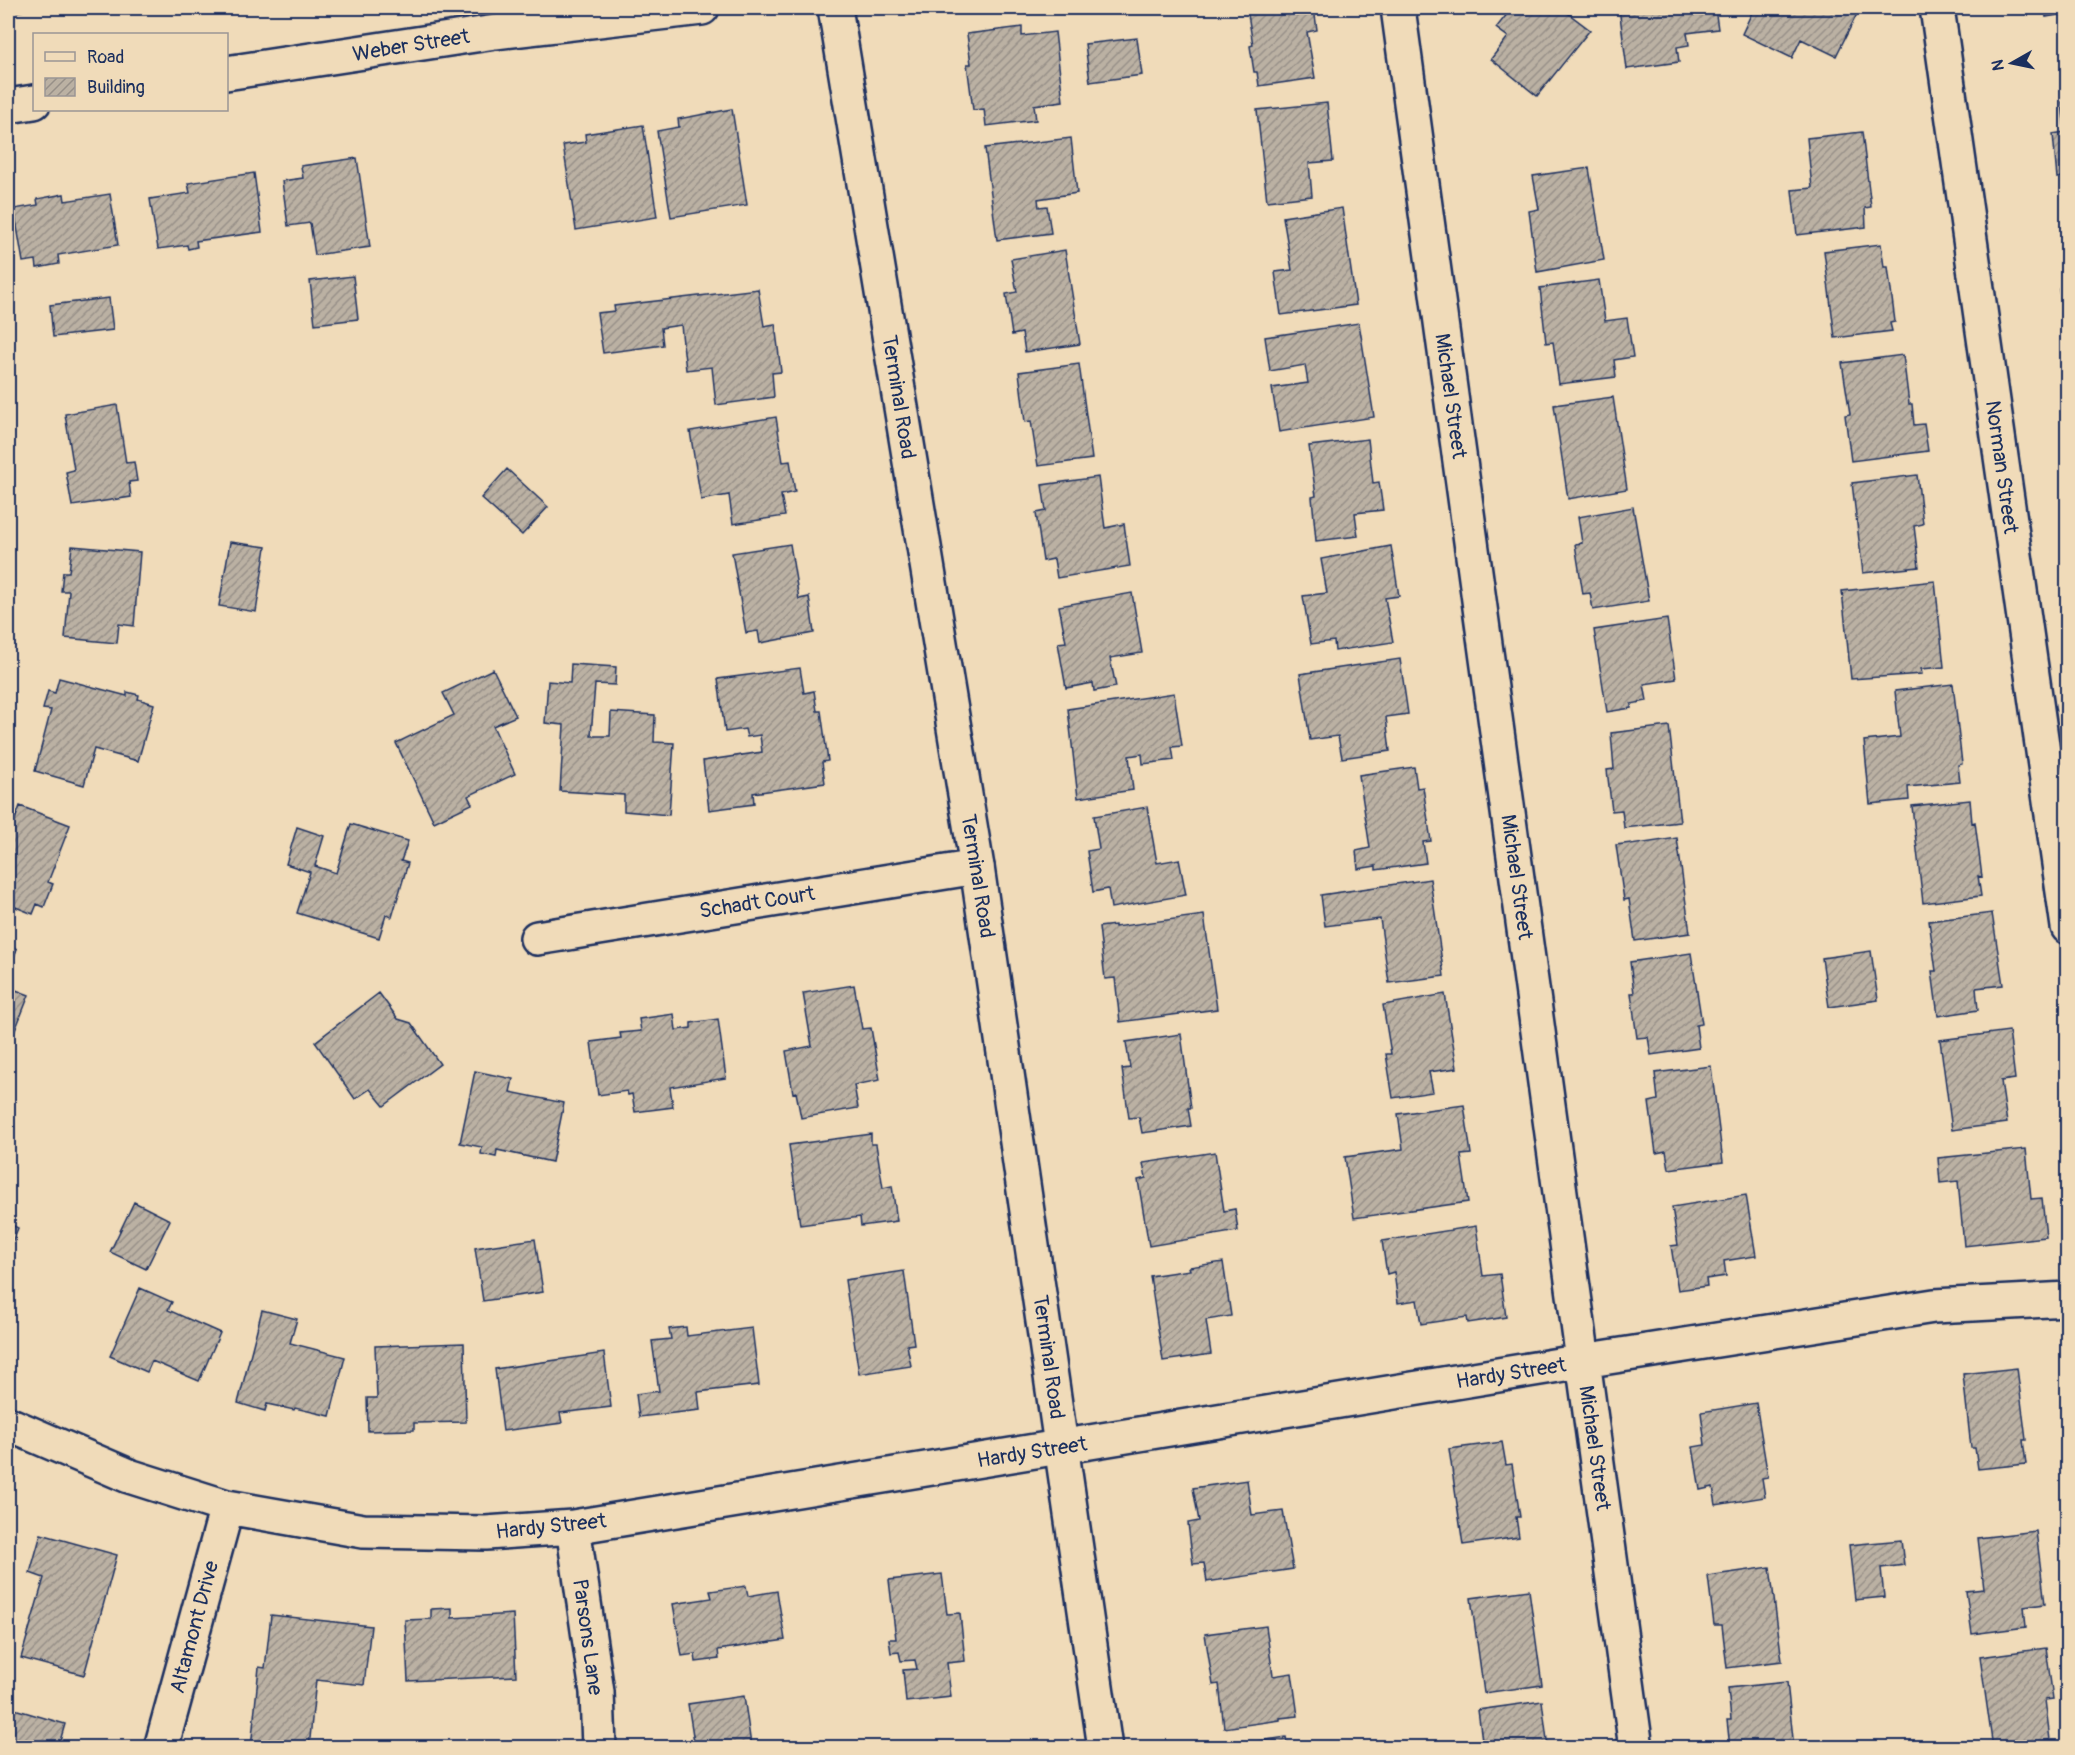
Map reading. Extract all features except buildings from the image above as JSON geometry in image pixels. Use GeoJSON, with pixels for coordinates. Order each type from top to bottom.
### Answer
{"type":"FeatureCollection","features":[{"type":"Feature","properties":{"kind":"street","name":"Weber Street"},"geometry":{"type":"LineString","coordinates":[[228,73],[495,32],[702,8]]}},
{"type":"Feature","properties":{"kind":"street","name":"Terminal Road"},"geometry":{"type":"LineString","coordinates":[[835,8],[977,867],[1105,1748]]}},
{"type":"Feature","properties":{"kind":"street","name":"Michael Street"},"geometry":{"type":"LineString","coordinates":[[1398,8],[1636,1748]]}},
{"type":"Feature","properties":{"kind":"street","name":"Norman Street"},"geometry":{"type":"LineString","coordinates":[[1938,8],[2067,927]]}},
{"type":"Feature","properties":{"kind":"street"},"geometry":{"type":"LineString","coordinates":[[8,106],[33,102]]}},
{"type":"Feature","properties":{"kind":"street","name":"Schadt Court"},"geometry":{"type":"LineString","coordinates":[[537,938],[977,867]]}},
{"type":"Feature","properties":{"kind":"street","name":"Hardy Street"},"geometry":{"type":"LineString","coordinates":[[8,1424],[129,1476],[227,1507],[363,1531],[486,1533],[573,1527],[1583,1361],[1934,1306],[2067,1299]]}},
{"type":"Feature","properties":{"kind":"street","name":"Altamont Drive"},"geometry":{"type":"LineString","coordinates":[[161,1748],[227,1507]]}},
{"type":"Feature","properties":{"kind":"street","name":"Parsons Lane"},"geometry":{"type":"LineString","coordinates":[[573,1527],[597,1692],[599,1748]]}}]}
